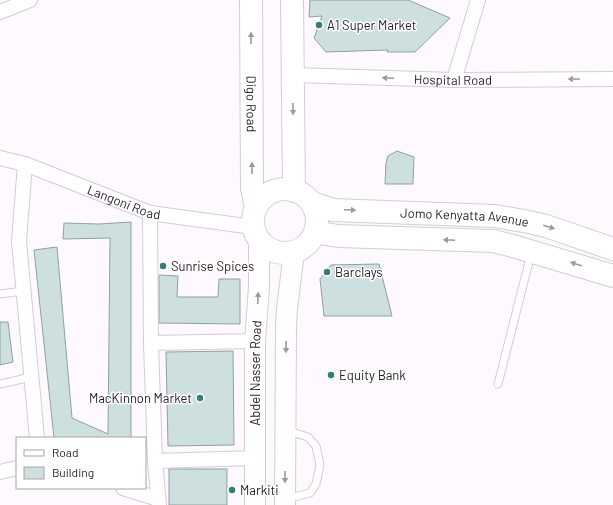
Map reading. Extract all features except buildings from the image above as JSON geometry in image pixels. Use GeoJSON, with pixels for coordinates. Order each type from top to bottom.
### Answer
{"type":"FeatureCollection","features":[{"type":"Feature","properties":{"kind":"highway","name":"Digo Road"},"geometry":{"type":"LineString","coordinates":[[251,0],[252,188],[256,225]]}},
{"type":"Feature","properties":{"kind":"highway"},"geometry":{"type":"LineString","coordinates":[[292,0],[294,191]]}},
{"type":"Feature","properties":{"kind":"highway"},"geometry":{"type":"LineString","coordinates":[[283,189],[294,191],[304,196],[312,203],[316,212],[317,222],[311,241],[303,248],[294,252],[281,253],[268,249],[256,225],[263,198],[272,192],[283,189]]}},
{"type":"Feature","properties":{"kind":"highway","name":"Jomo Kenyatta Avenue"},"geometry":{"type":"LineString","coordinates":[[312,203],[333,210],[495,216],[515,219],[546,226],[613,249]]}},
{"type":"Feature","properties":{"kind":"highway","name":"Jomo Kenyatta Avenue"},"geometry":{"type":"LineString","coordinates":[[315,232],[338,236],[493,241],[613,276]]}},
{"type":"Feature","properties":{"kind":"main road","name":"Abdel Nasser Road"},"geometry":{"type":"LineString","coordinates":[[255,505],[255,341],[259,287],[256,225]]}},
{"type":"Feature","properties":{"kind":"main road"},"geometry":{"type":"LineString","coordinates":[[285,502],[287,309],[294,252]]}},
{"type":"Feature","properties":{"kind":"street"},"geometry":{"type":"LineString","coordinates":[[0,12],[30,0]]}},
{"type":"Feature","properties":{"kind":"street"},"geometry":{"type":"LineString","coordinates":[[454,80],[478,0]]}},
{"type":"Feature","properties":{"kind":"street","name":"Hospital Road"},"geometry":{"type":"LineString","coordinates":[[293,75],[454,80],[613,79]]}},
{"type":"Feature","properties":{"kind":"street","name":"Langoni Road"},"geometry":{"type":"LineString","coordinates":[[0,158],[24,164],[150,213],[256,225]]}},
{"type":"Feature","properties":{"kind":"street"},"geometry":{"type":"LineString","coordinates":[[24,164],[19,241],[37,437]]}},
{"type":"Feature","properties":{"kind":"street"},"geometry":{"type":"LineString","coordinates":[[126,489],[158,502],[151,343],[150,213]]}},
{"type":"Feature","properties":{"kind":"street"},"geometry":{"type":"LineString","coordinates":[[151,343],[255,341]]}},
{"type":"Feature","properties":{"kind":"street"},"geometry":{"type":"LineString","coordinates":[[155,461],[255,458]]}},
{"type":"Feature","properties":{"kind":"street"},"geometry":{"type":"LineString","coordinates":[[0,472],[16,468]]}},
{"type":"Feature","properties":{"kind":"lane"},"geometry":{"type":"LineString","coordinates":[[498,384],[531,252]]}},
{"type":"Feature","properties":{"kind":"lane"},"geometry":{"type":"LineString","coordinates":[[0,294],[24,291]]}},
{"type":"Feature","properties":{"kind":"lane"},"geometry":{"type":"LineString","coordinates":[[0,384],[31,377]]}},
{"type":"Feature","properties":{"kind":"lane"},"geometry":{"type":"LineString","coordinates":[[285,431],[308,437],[316,446],[320,465],[316,484],[310,493],[285,502]]}},
{"type":"Feature","properties":{"kind":"place","name":"A1 Super Market"},"geometry":{"type":"Point","coordinates":[319,25]}},
{"type":"Feature","properties":{"kind":"place","name":"Sunrise Spices"},"geometry":{"type":"Point","coordinates":[163,266]}},
{"type":"Feature","properties":{"kind":"place","name":"Barclays"},"geometry":{"type":"Point","coordinates":[327,272]}},
{"type":"Feature","properties":{"kind":"place","name":"Equity Bank"},"geometry":{"type":"Point","coordinates":[331,375]}},
{"type":"Feature","properties":{"kind":"place","name":"MacKinnon Market"},"geometry":{"type":"Point","coordinates":[200,398]}},
{"type":"Feature","properties":{"kind":"place","name":"Markiti"},"geometry":{"type":"Point","coordinates":[232,490]}}]}
